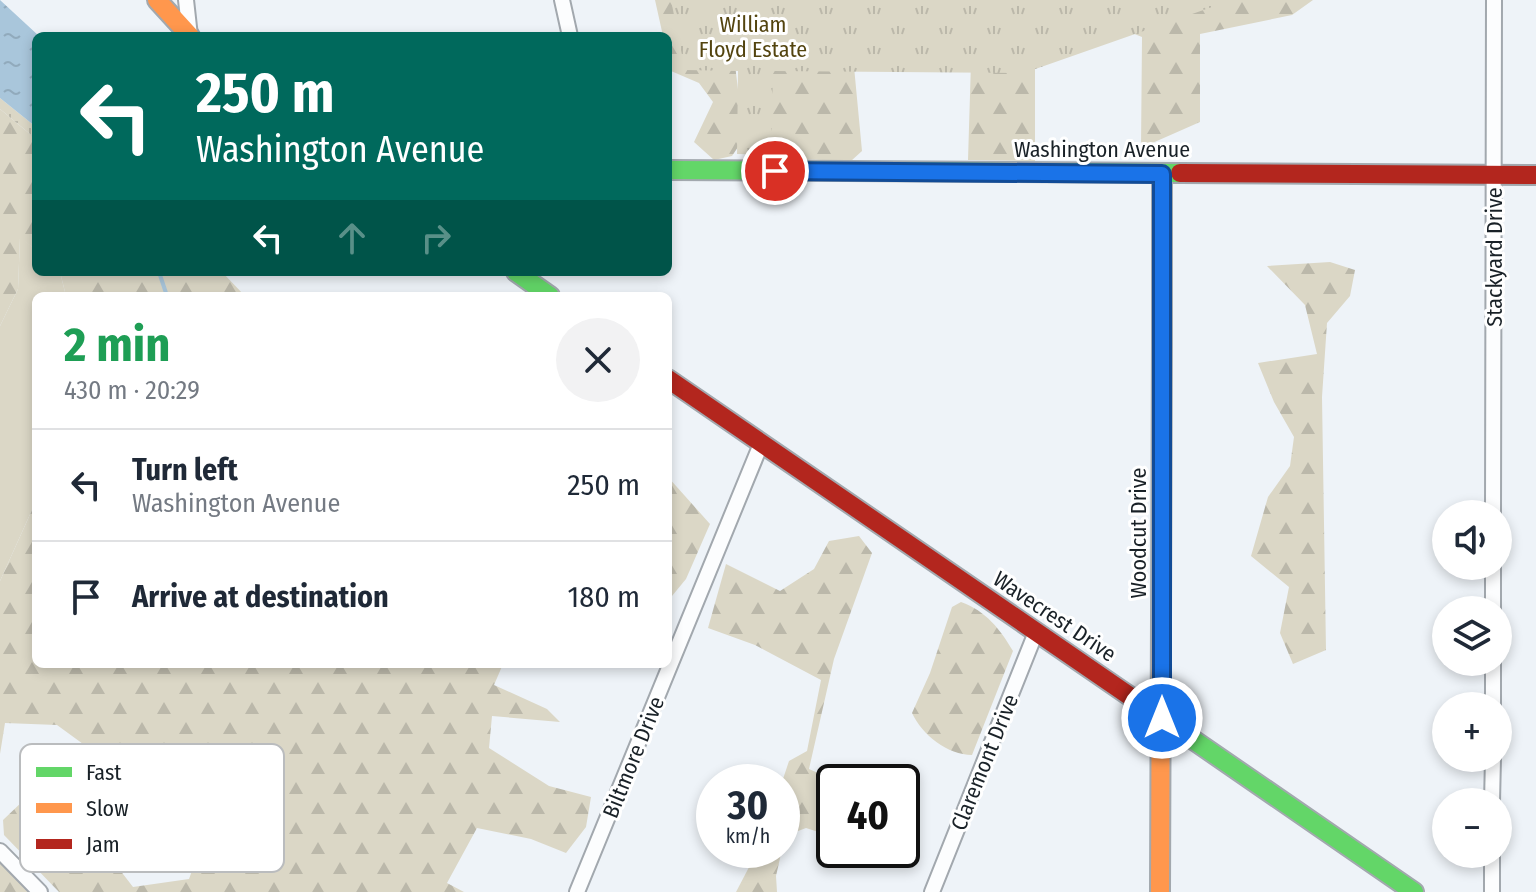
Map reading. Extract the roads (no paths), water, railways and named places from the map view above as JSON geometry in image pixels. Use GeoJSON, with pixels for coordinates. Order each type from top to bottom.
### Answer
{"type":"FeatureCollection","features":[{"type":"Feature","properties":{"kind":"street"},"geometry":{"type":"LineString","coordinates":[[157,0],[186,32]]}},
{"type":"Feature","properties":{"kind":"street"},"geometry":{"type":"LineString","coordinates":[[186,0],[190,32]]}},
{"type":"Feature","properties":{"kind":"street"},"geometry":{"type":"LineString","coordinates":[[562,0],[569,32]]}},
{"type":"Feature","properties":{"kind":"street","name":"Stackyard Drive"},"geometry":{"type":"LineString","coordinates":[[1493,500],[1494,0]]}},
{"type":"Feature","properties":{"kind":"street","name":"Washington Avenue"},"geometry":{"type":"LineString","coordinates":[[672,170],[1536,175]]}},
{"type":"Feature","properties":{"kind":"street","name":"Woodcut Drive"},"geometry":{"type":"LineString","coordinates":[[1160,892],[1162,174]]}},
{"type":"Feature","properties":{"kind":"street"},"geometry":{"type":"LineString","coordinates":[[522,276],[544,292]]}},
{"type":"Feature","properties":{"kind":"street","name":"Wavecrest Drive"},"geometry":{"type":"LineString","coordinates":[[672,382],[1414,892]]}},
{"type":"Feature","properties":{"kind":"street","name":"Biltmore Drive"},"geometry":{"type":"LineString","coordinates":[[672,661],[761,444]]}},
{"type":"Feature","properties":{"kind":"street","name":"Claremont Drive"},"geometry":{"type":"LineString","coordinates":[[932,892],[1036,632]]}},
{"type":"Feature","properties":{"kind":"street","name":"Biltmore Drive"},"geometry":{"type":"LineString","coordinates":[[577,892],[669,668]]}},
{"type":"Feature","properties":{"kind":"street"},"geometry":{"type":"LineString","coordinates":[[0,851],[20,872]]}},
{"type":"Feature","properties":{"kind":"street"},"geometry":{"type":"LineString","coordinates":[[1492,868],[1492,892]]}},
{"type":"Feature","properties":{"kind":"street"},"geometry":{"type":"LineString","coordinates":[[20,872],[40,892]]}},
{"type":"Feature","properties":{"kind":"water"},"geometry":{"type":"Polygon","coordinates":[[[0,0],[35,32],[32,32],[32,124],[0,98],[0,0]]]}},
{"type":"Feature","properties":{"kind":"waterway"},"geometry":{"type":"LineString","coordinates":[[160,276],[166,292]]}},
{"type":"Feature","properties":{"kind":"park label","name":"William Floyd Estate"},"geometry":{"type":"Point","coordinates":[753,36]}}]}
